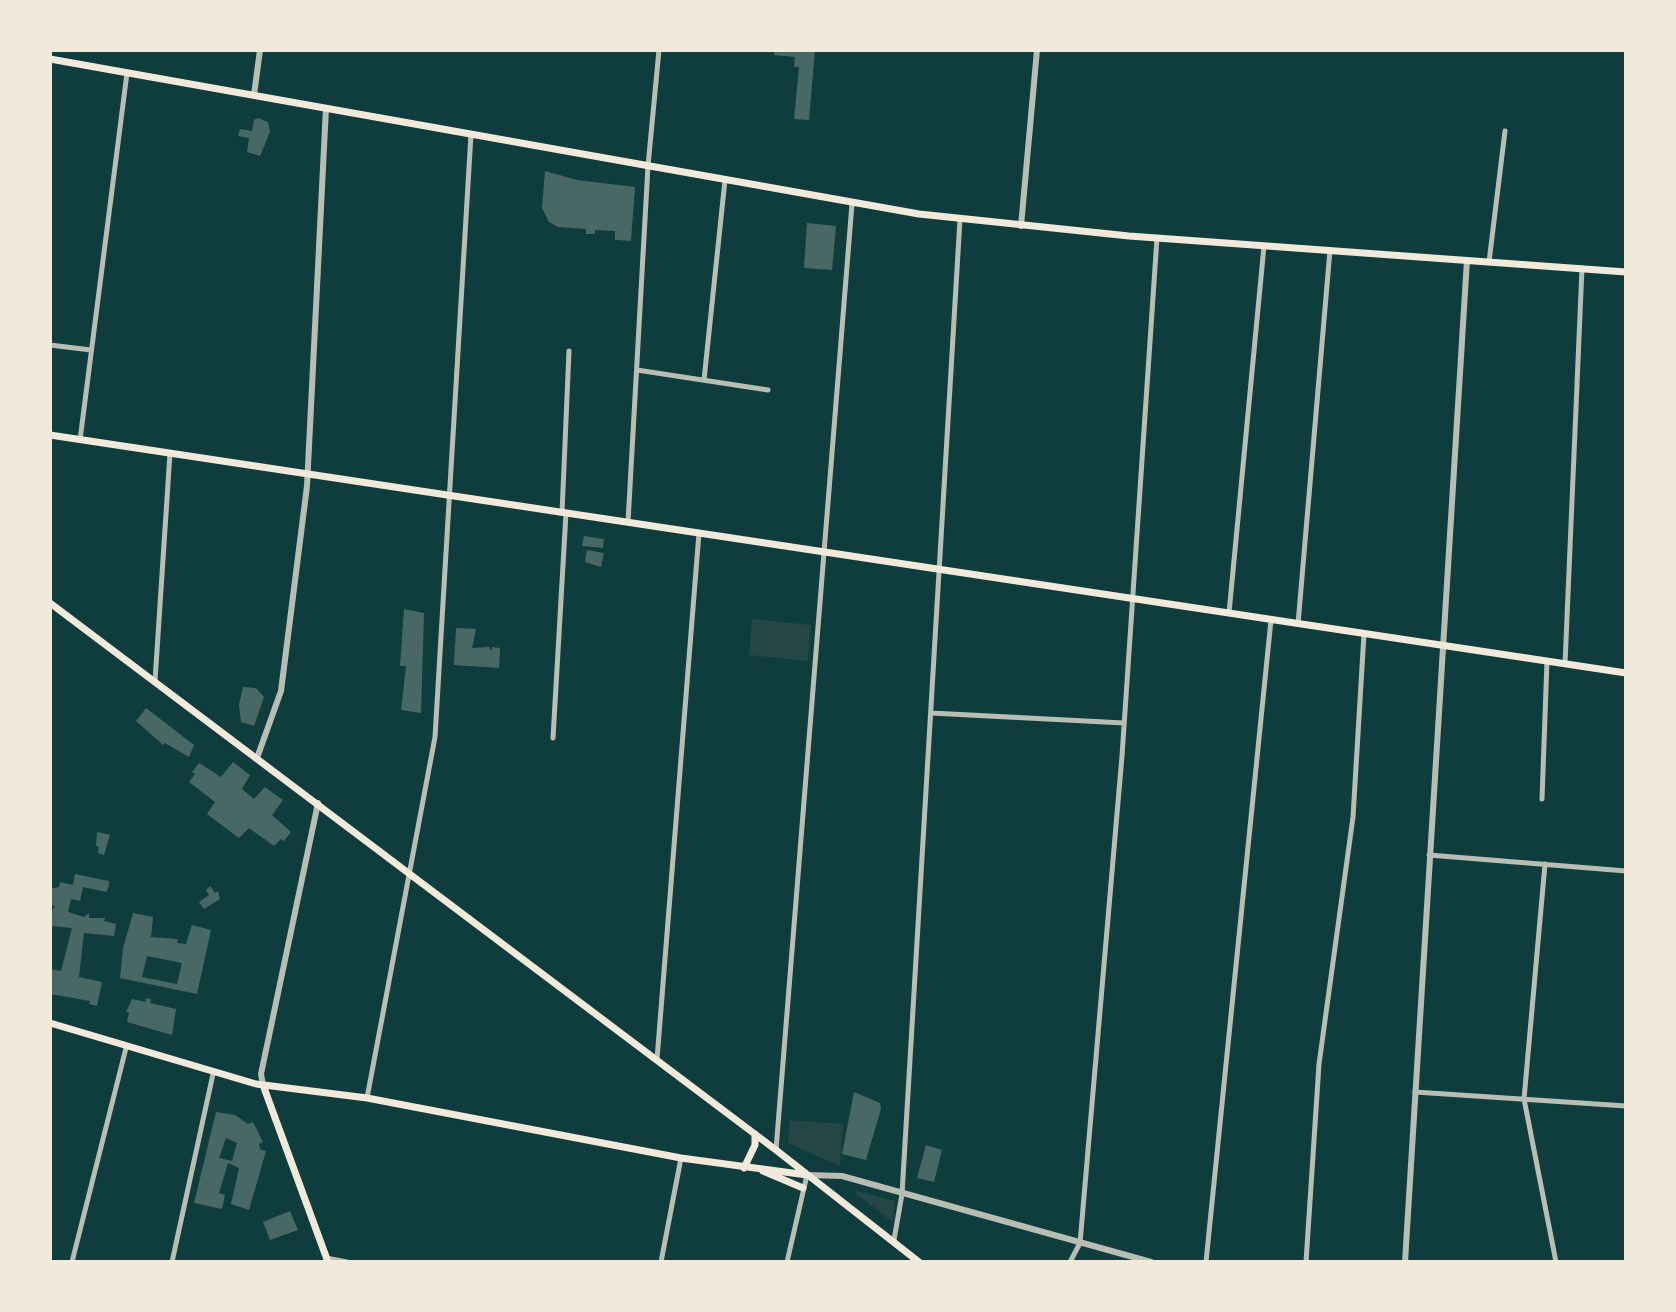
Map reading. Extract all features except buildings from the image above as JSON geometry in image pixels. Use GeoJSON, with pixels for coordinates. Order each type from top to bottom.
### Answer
{"type":"FeatureCollection","features":[{"type":"Feature","properties":{"kind":"main road"},"geometry":{"type":"LineString","coordinates":[[50,59],[852,204],[960,219],[1157,238],[1626,272]]}},
{"type":"Feature","properties":{"kind":"main road"},"geometry":{"type":"LineString","coordinates":[[50,435],[1626,673]]}},
{"type":"Feature","properties":{"kind":"main road"},"geometry":{"type":"LineString","coordinates":[[50,603],[657,1059],[894,1240],[916,1261]]}},
{"type":"Feature","properties":{"kind":"main road"},"geometry":{"type":"LineString","coordinates":[[50,1023],[213,1074],[263,1085],[367,1098],[681,1158],[807,1175]]}},
{"type":"Feature","properties":{"kind":"main road"},"geometry":{"type":"LineString","coordinates":[[263,1085],[327,1260]]}},
{"type":"Feature","properties":{"kind":"main road"},"geometry":{"type":"LineString","coordinates":[[744,1168],[755,1145],[755,1134]]}},
{"type":"Feature","properties":{"kind":"main road"},"geometry":{"type":"LineString","coordinates":[[761,1170],[769,1177],[803,1188]]}},
{"type":"Feature","properties":{"kind":"street"},"geometry":{"type":"LineString","coordinates":[[254,95],[260,50]]}},
{"type":"Feature","properties":{"kind":"street"},"geometry":{"type":"LineString","coordinates":[[628,522],[648,166],[659,50]]}},
{"type":"Feature","properties":{"kind":"street"},"geometry":{"type":"LineString","coordinates":[[1021,226],[1037,50]]}},
{"type":"Feature","properties":{"kind":"street"},"geometry":{"type":"LineString","coordinates":[[80,440],[127,73]]}},
{"type":"Feature","properties":{"kind":"street"},"geometry":{"type":"LineString","coordinates":[[257,758],[281,691],[307,474],[326,108]]}},
{"type":"Feature","properties":{"kind":"street"},"geometry":{"type":"LineString","coordinates":[[1489,262],[1505,131]]}},
{"type":"Feature","properties":{"kind":"street"},"geometry":{"type":"LineString","coordinates":[[367,1098],[435,737],[471,134]]}},
{"type":"Feature","properties":{"kind":"street"},"geometry":{"type":"LineString","coordinates":[[704,380],[725,180]]}},
{"type":"Feature","properties":{"kind":"street"},"geometry":{"type":"LineString","coordinates":[[776,1150],[852,204]]}},
{"type":"Feature","properties":{"kind":"street"},"geometry":{"type":"LineString","coordinates":[[894,1240],[902,1194],[960,219]]}},
{"type":"Feature","properties":{"kind":"street"},"geometry":{"type":"LineString","coordinates":[[1070,1262],[1080,1243],[1124,723],[1157,238]]}},
{"type":"Feature","properties":{"kind":"street"},"geometry":{"type":"LineString","coordinates":[[1229,613],[1264,246]]}},
{"type":"Feature","properties":{"kind":"street"},"geometry":{"type":"LineString","coordinates":[[1298,624],[1330,250]]}},
{"type":"Feature","properties":{"kind":"street"},"geometry":{"type":"LineString","coordinates":[[1405,1262],[1467,260]]}},
{"type":"Feature","properties":{"kind":"street"},"geometry":{"type":"LineString","coordinates":[[1565,664],[1582,268]]}},
{"type":"Feature","properties":{"kind":"street"},"geometry":{"type":"LineString","coordinates":[[50,345],[91,350]]}},
{"type":"Feature","properties":{"kind":"street"},"geometry":{"type":"LineString","coordinates":[[553,738],[569,351]]}},
{"type":"Feature","properties":{"kind":"street"},"geometry":{"type":"LineString","coordinates":[[637,370],[768,390]]}},
{"type":"Feature","properties":{"kind":"street"},"geometry":{"type":"LineString","coordinates":[[155,681],[170,453]]}},
{"type":"Feature","properties":{"kind":"street"},"geometry":{"type":"LineString","coordinates":[[657,1059],[699,533]]}},
{"type":"Feature","properties":{"kind":"street"},"geometry":{"type":"LineString","coordinates":[[1206,1262],[1271,620]]}},
{"type":"Feature","properties":{"kind":"street"},"geometry":{"type":"LineString","coordinates":[[1306,1262],[1319,1064],[1353,817],[1364,634]]}},
{"type":"Feature","properties":{"kind":"street"},"geometry":{"type":"LineString","coordinates":[[1542,799],[1547,661]]}},
{"type":"Feature","properties":{"kind":"street"},"geometry":{"type":"LineString","coordinates":[[931,713],[1124,723]]}},
{"type":"Feature","properties":{"kind":"street"},"geometry":{"type":"LineString","coordinates":[[263,1085],[262,1072],[318,803]]}},
{"type":"Feature","properties":{"kind":"street"},"geometry":{"type":"LineString","coordinates":[[1429,855],[1626,871]]}},
{"type":"Feature","properties":{"kind":"street"},"geometry":{"type":"LineString","coordinates":[[1545,864],[1524,1099],[1556,1262]]}},
{"type":"Feature","properties":{"kind":"street"},"geometry":{"type":"LineString","coordinates":[[72,1262],[126,1048]]}},
{"type":"Feature","properties":{"kind":"street"},"geometry":{"type":"LineString","coordinates":[[172,1262],[213,1074]]}},
{"type":"Feature","properties":{"kind":"street"},"geometry":{"type":"LineString","coordinates":[[1415,1092],[1626,1106]]}},
{"type":"Feature","properties":{"kind":"street"},"geometry":{"type":"LineString","coordinates":[[661,1262],[681,1158]]}},
{"type":"Feature","properties":{"kind":"street"},"geometry":{"type":"LineString","coordinates":[[787,1262],[807,1175],[842,1176],[1151,1262]]}},
{"type":"Feature","properties":{"kind":"street"},"geometry":{"type":"LineString","coordinates":[[327,1260],[347,1262]]}},
{"type":"Feature","properties":{"kind":"shaded area"},"geometry":{"type":"Polygon","coordinates":[[[752,619],[811,625],[808,661],[749,655],[752,619]]]}},
{"type":"Feature","properties":{"kind":"shaded area"},"geometry":{"type":"Polygon","coordinates":[[[790,1120],[843,1124],[840,1166],[788,1143],[790,1120]]]}},
{"type":"Feature","properties":{"kind":"shaded area"},"geometry":{"type":"Polygon","coordinates":[[[855,1193],[895,1201],[893,1222],[855,1193]]]}}]}
